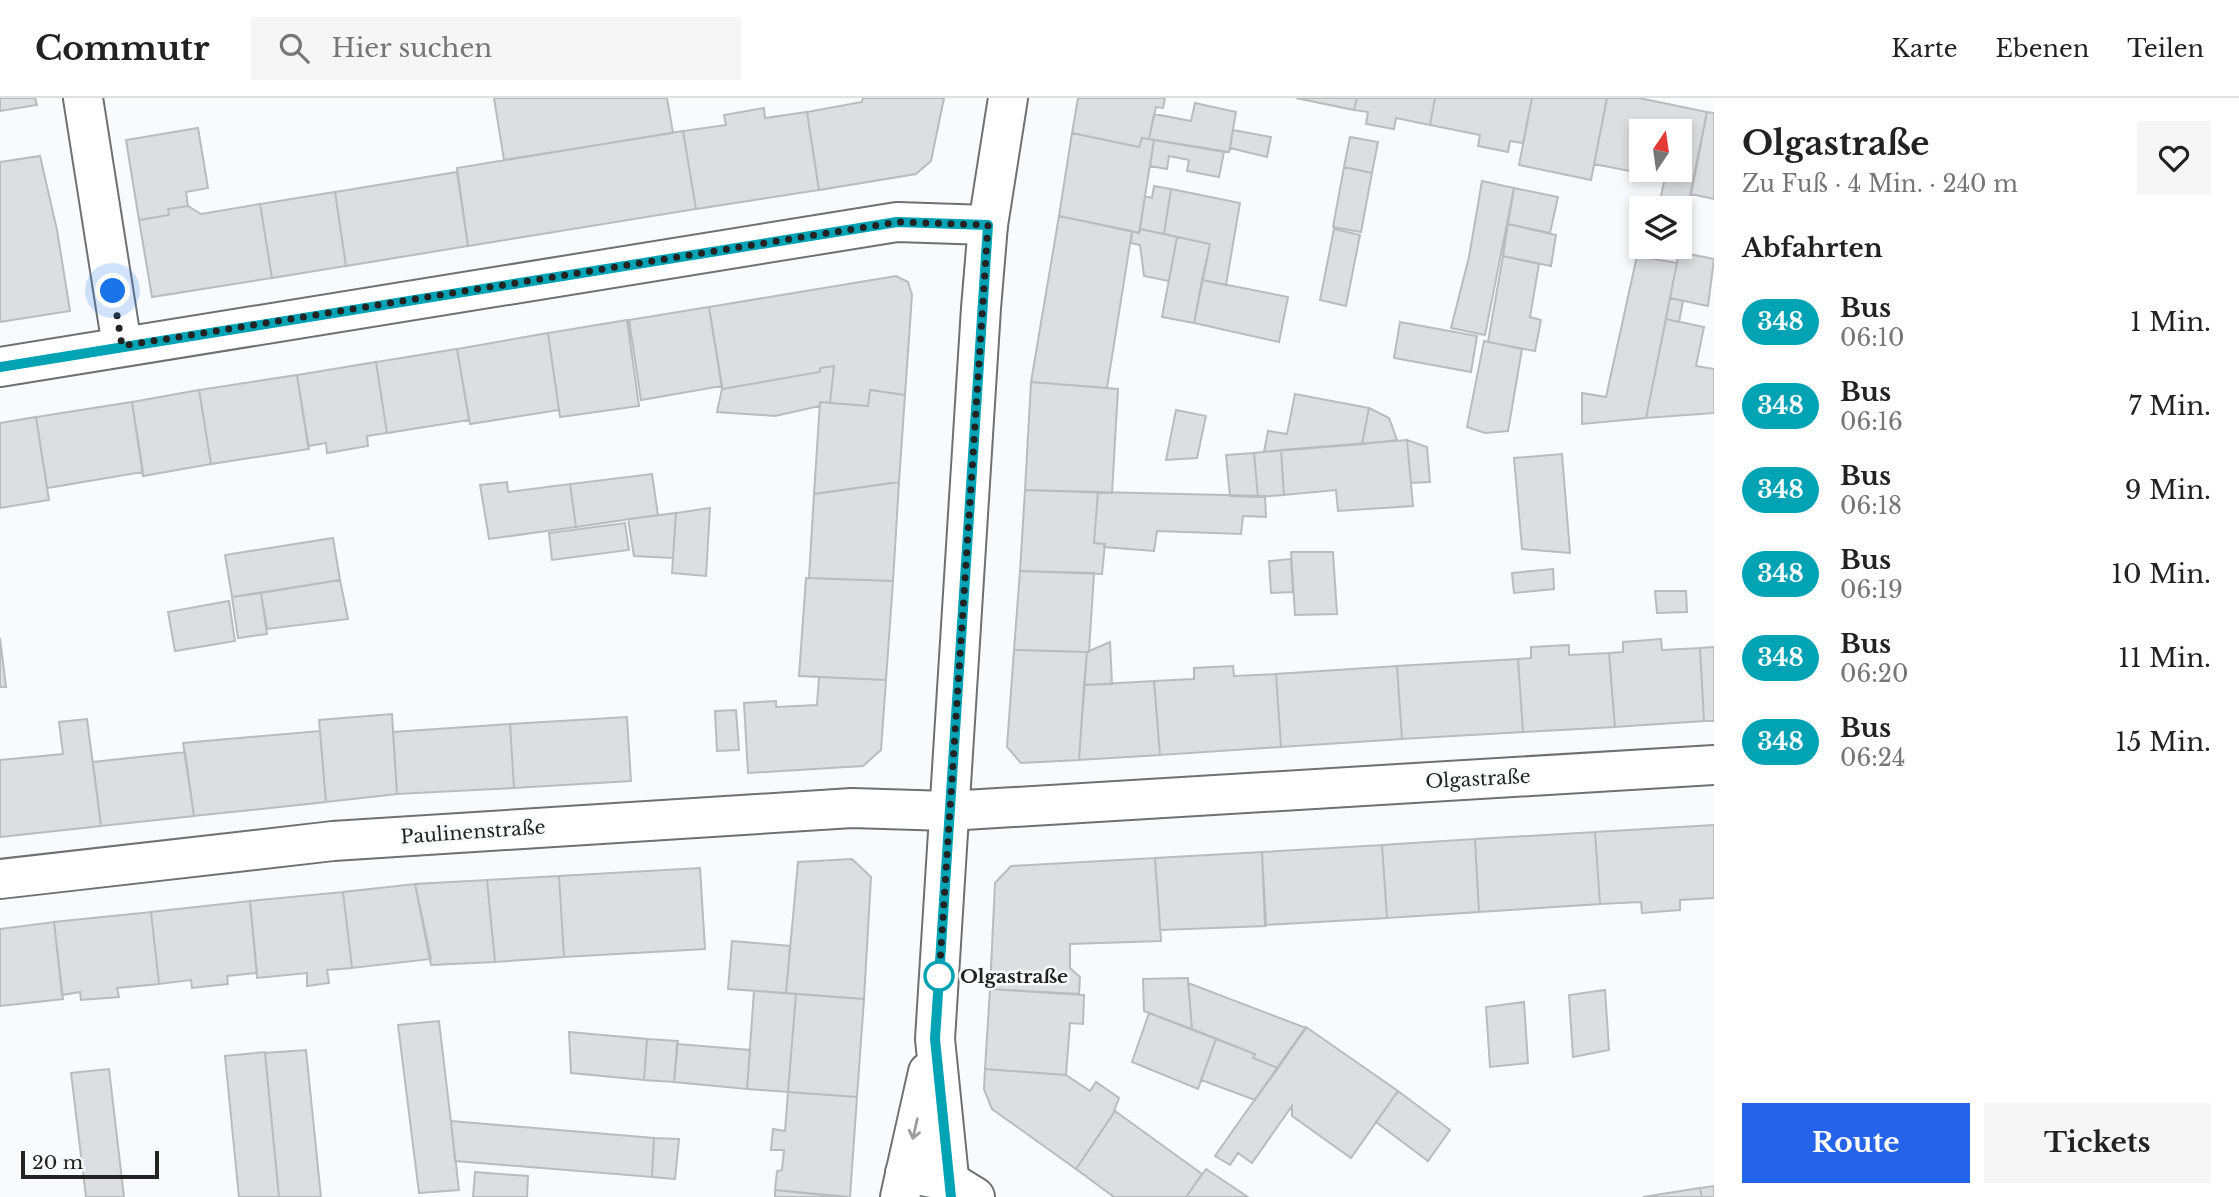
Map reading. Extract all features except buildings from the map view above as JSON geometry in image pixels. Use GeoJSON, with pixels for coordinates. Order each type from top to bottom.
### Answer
{"type":"FeatureCollection","features":[{"type":"Feature","properties":{"kind":"street"},"geometry":{"type":"LineString","coordinates":[[83,98],[122,346]]}},
{"type":"Feature","properties":{"kind":"street"},"geometry":{"type":"LineString","coordinates":[[935,1039],[958,1192],[903,1185],[935,1039],[988,225],[1008,98]]}},
{"type":"Feature","properties":{"kind":"street"},"geometry":{"type":"LineString","coordinates":[[0,367],[897,222],[988,225]]}},
{"type":"Feature","properties":{"kind":"street","name":"Olgastraße"},"geometry":{"type":"LineString","coordinates":[[948,811],[1714,765]]}},
{"type":"Feature","properties":{"kind":"street","name":"Paulinenstraße"},"geometry":{"type":"LineString","coordinates":[[0,879],[346,840],[852,808],[948,811]]}},
{"type":"Feature","properties":{"kind":"bus line","name":"348"},"geometry":{"type":"LineString","coordinates":[[0,367],[897,222],[988,225],[935,1039],[951,1197]]}},
{"type":"Feature","properties":{"kind":"place","name":"Olgastraße"},"geometry":{"type":"Point","coordinates":[939,976]}},
{"type":"Feature","properties":{"kind":"route"},"geometry":{"type":"LineString","coordinates":[[113,291],[122,346],[897,222],[988,225],[939,979],[939,976]]}}]}
